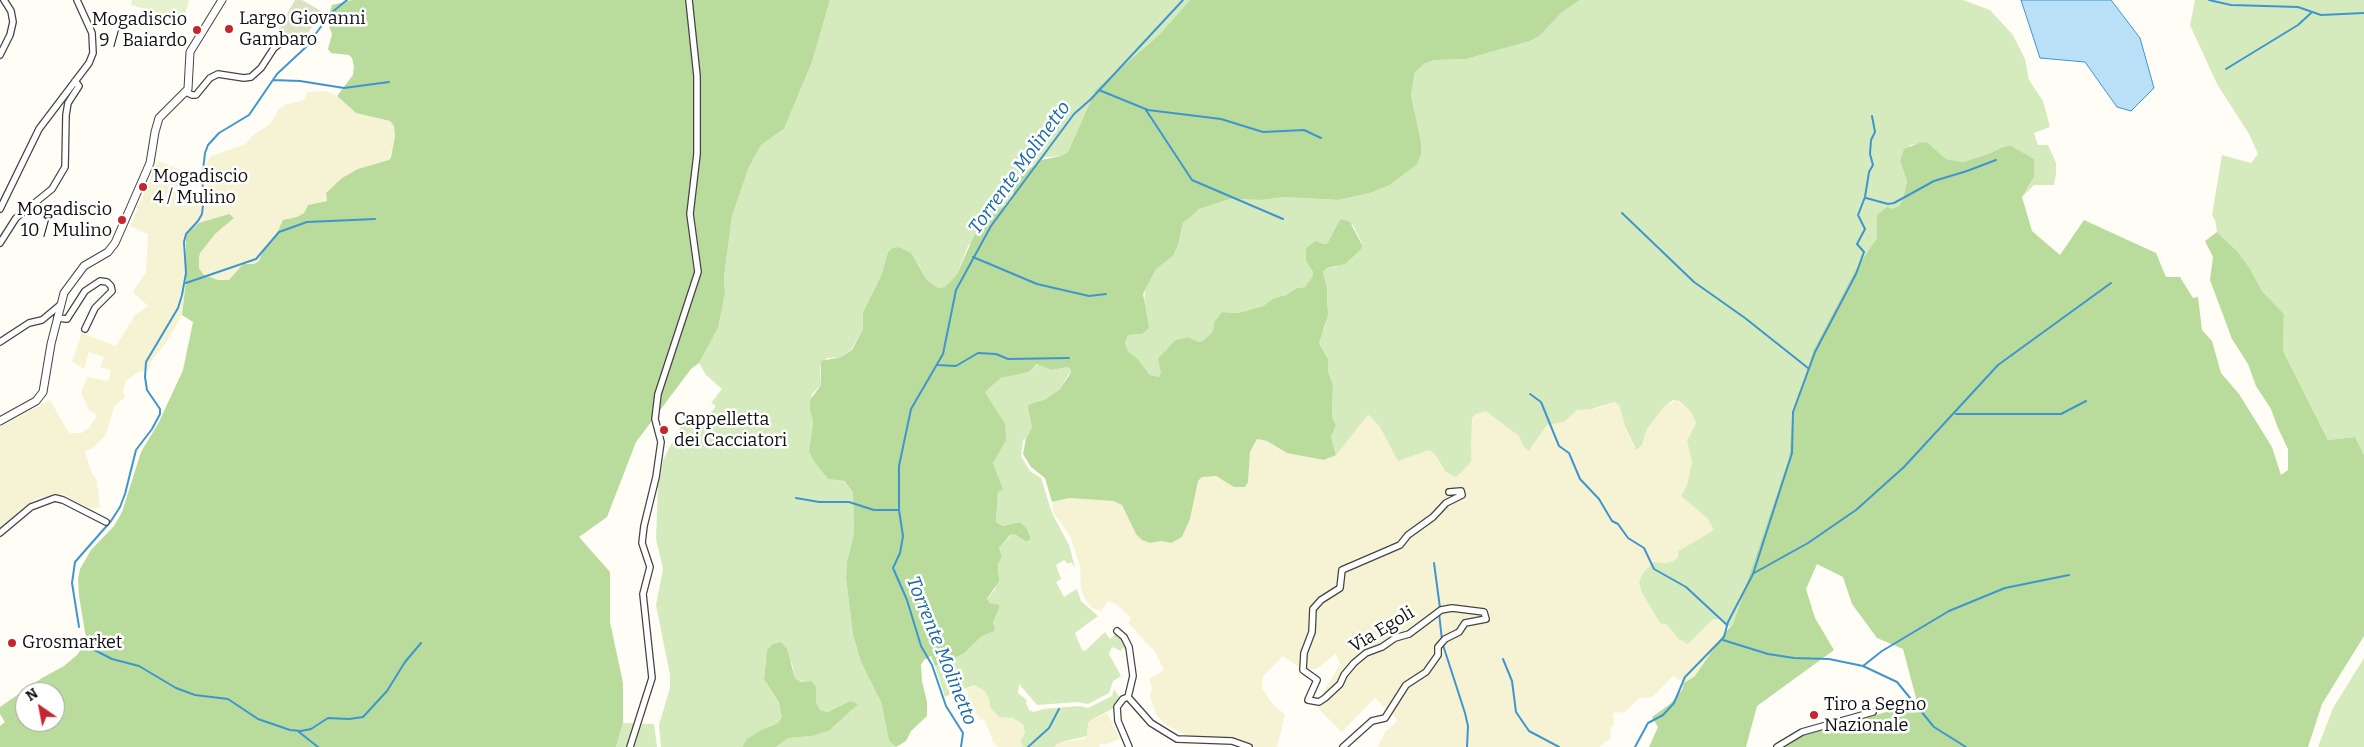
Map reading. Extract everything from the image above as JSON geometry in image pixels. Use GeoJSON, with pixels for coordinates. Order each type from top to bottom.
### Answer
{"type":"FeatureCollection","features":[{"type":"Feature","properties":{"kind":"street"},"geometry":{"type":"LineString","coordinates":[[0,55],[10,35],[13,22],[11,11],[4,0]]}},
{"type":"Feature","properties":{"kind":"street"},"geometry":{"type":"LineString","coordinates":[[0,209],[39,129],[89,63],[94,47],[92,33],[77,0]]}},
{"type":"Feature","properties":{"kind":"street"},"geometry":{"type":"LineString","coordinates":[[0,421],[36,400],[43,392],[57,318],[64,293],[84,266],[111,250],[150,162],[159,118],[186,92],[189,85],[190,52],[222,0]]}},
{"type":"Feature","properties":{"kind":"street"},"geometry":{"type":"LineString","coordinates":[[630,747],[652,678],[651,650],[646,631],[643,594],[650,567],[642,544],[661,442],[655,419],[658,394],[698,272],[690,214],[697,154],[697,76],[689,0]]}},
{"type":"Feature","properties":{"kind":"street"},"geometry":{"type":"LineString","coordinates":[[186,92],[196,95],[210,78],[218,74],[244,78],[251,77],[261,68],[274,48],[287,38]]}},
{"type":"Feature","properties":{"kind":"street"},"geometry":{"type":"LineString","coordinates":[[0,243],[16,218],[52,189],[65,167],[66,115],[68,103],[79,86],[75,81]]}},
{"type":"Feature","properties":{"kind":"street"},"geometry":{"type":"LineString","coordinates":[[57,318],[65,319],[69,317],[80,297],[91,286],[100,281],[109,283],[112,288],[110,294],[96,308],[85,329]]}},
{"type":"Feature","properties":{"kind":"street"},"geometry":{"type":"LineString","coordinates":[[0,342],[28,323],[42,320],[60,305]]}},
{"type":"Feature","properties":{"kind":"street","name":"Via Egoli"},"geometry":{"type":"LineString","coordinates":[[1343,747],[1372,721],[1385,718],[1406,685],[1426,672],[1438,655],[1438,647],[1445,638],[1459,632],[1465,624],[1486,618],[1484,612],[1452,608],[1441,610],[1409,634],[1395,638],[1382,647],[1366,652],[1344,675],[1340,684],[1325,698],[1319,702],[1308,700],[1317,680],[1303,670],[1304,654],[1312,632],[1314,608],[1321,600],[1340,588],[1342,570],[1400,545],[1408,535],[1433,517],[1446,504],[1462,495],[1461,491],[1449,492]]}},
{"type":"Feature","properties":{"kind":"street"},"geometry":{"type":"LineString","coordinates":[[0,533],[30,507],[55,498],[64,500],[106,522]]}},
{"type":"Feature","properties":{"kind":"street"},"geometry":{"type":"LineString","coordinates":[[1117,631],[1124,637],[1129,647],[1132,676],[1128,697]]}},
{"type":"Feature","properties":{"kind":"street"},"geometry":{"type":"LineString","coordinates":[[1128,697],[1123,699],[1117,707],[1118,721],[1129,747]]}},
{"type":"Feature","properties":{"kind":"street"},"geometry":{"type":"LineString","coordinates":[[1128,697],[1151,723],[1177,739],[1232,741],[1249,747]]}},
{"type":"Feature","properties":{"kind":"street"},"geometry":{"type":"LineString","coordinates":[[1778,747],[1802,732],[1873,712]]}},
{"type":"Feature","properties":{"kind":"shaded area"},"geometry":{"type":"Polygon","coordinates":[[[324,91],[334,94],[356,113],[390,121],[394,126],[395,136],[389,160],[342,178],[326,193],[327,201],[308,205],[302,215],[297,218],[288,218],[263,250],[259,261],[254,264],[246,263],[229,280],[218,280],[204,275],[199,268],[199,259],[200,253],[216,233],[233,217],[184,241],[186,281],[182,315],[167,341],[151,362],[149,370],[138,372],[126,381],[123,389],[125,397],[114,407],[106,435],[94,447],[85,452],[91,471],[97,481],[100,507],[90,509],[63,494],[38,498],[27,505],[0,529],[0,427],[50,400],[69,433],[81,433],[89,428],[97,415],[89,410],[81,393],[87,377],[108,381],[111,370],[100,367],[104,357],[89,352],[84,369],[72,361],[82,333],[116,346],[135,315],[148,306],[133,292],[146,272],[148,234],[130,226],[158,161],[183,171],[185,184],[177,202],[182,205],[196,204],[203,198],[203,169],[211,156],[246,144],[253,135],[270,124],[278,110],[284,105],[304,100],[307,92],[324,91]]]}},
{"type":"Feature","properties":{"kind":"shaded area"},"geometry":{"type":"Polygon","coordinates":[[[1676,400],[1691,412],[1696,423],[1687,441],[1692,462],[1687,485],[1681,496],[1707,518],[1714,530],[1678,551],[1678,557],[1673,561],[1661,563],[1642,574],[1639,583],[1642,593],[1660,622],[1667,625],[1673,631],[1709,622],[1713,618],[1719,619],[1729,627],[1698,673],[1688,682],[1684,683],[1673,676],[1653,697],[1640,698],[1625,712],[1613,713],[1614,725],[1610,730],[1611,738],[1599,747],[1379,747],[1378,745],[1385,732],[1398,720],[1375,698],[1342,732],[1318,708],[1324,691],[1340,664],[1336,654],[1316,669],[1301,669],[1283,656],[1263,676],[1262,688],[1271,702],[1285,715],[1277,747],[1255,747],[1229,738],[1216,739],[1188,736],[1167,726],[1156,714],[1150,697],[1152,688],[1149,679],[1164,670],[1155,652],[1128,623],[1131,618],[1116,604],[1108,601],[1101,611],[1092,608],[1085,599],[1081,589],[1080,566],[1070,536],[1053,512],[1052,502],[1069,498],[1113,501],[1122,505],[1136,534],[1150,543],[1161,541],[1171,543],[1182,537],[1190,519],[1198,481],[1202,477],[1210,475],[1223,480],[1248,482],[1250,452],[1257,439],[1267,441],[1287,452],[1324,460],[1329,459],[1369,415],[1380,427],[1398,461],[1429,450],[1434,453],[1441,465],[1472,446],[1472,418],[1476,414],[1486,411],[1519,436],[1523,446],[1531,449],[1547,425],[1564,422],[1577,410],[1598,408],[1614,402],[1619,405],[1634,448],[1642,445],[1647,429],[1664,407],[1676,400]]]}},
{"type":"Feature","properties":{"kind":"shaded area"},"geometry":{"type":"Polygon","coordinates":[[[974,685],[985,691],[990,707],[999,717],[1012,718],[1023,724],[1025,733],[1020,741],[1024,747],[998,747],[991,740],[993,739],[985,722],[983,719],[980,720],[967,698],[969,696],[965,689],[974,685]]]}},
{"type":"Feature","properties":{"kind":"shaded area"},"geometry":{"type":"Polygon","coordinates":[[[1107,713],[1120,738],[1117,740],[1105,745],[1099,743],[1100,747],[1054,747],[1058,743],[1084,739],[1087,736],[1088,723],[1107,713]]]}},
{"type":"Feature","properties":{"kind":"green space"},"geometry":{"type":"Polygon","coordinates":[[[132,0],[189,0],[183,20],[131,5],[132,0]]]}},
{"type":"Feature","properties":{"kind":"green space"},"geometry":{"type":"Polygon","coordinates":[[[295,0],[302,0],[321,11],[302,44],[278,30],[295,0]]]}},
{"type":"Feature","properties":{"kind":"green space"},"geometry":{"type":"Polygon","coordinates":[[[352,0],[830,0],[812,62],[784,129],[761,145],[749,167],[732,216],[724,278],[725,294],[718,328],[699,363],[691,369],[636,442],[607,517],[579,537],[610,572],[610,622],[623,683],[623,723],[616,747],[0,747],[0,726],[5,722],[0,714],[0,707],[15,697],[15,732],[65,732],[65,682],[36,682],[64,666],[82,648],[86,638],[79,596],[78,579],[80,569],[91,550],[114,526],[122,512],[141,452],[159,422],[183,370],[193,322],[182,315],[186,281],[186,235],[199,223],[229,214],[234,218],[216,233],[200,253],[199,259],[199,268],[204,275],[218,280],[229,280],[243,264],[254,264],[259,261],[263,250],[277,233],[283,220],[297,217],[304,213],[308,205],[327,201],[326,193],[342,178],[358,169],[389,160],[391,157],[395,136],[394,126],[390,121],[356,113],[337,96],[353,75],[354,66],[349,55],[331,53],[328,49],[332,34],[327,21],[332,5],[352,0]]]}},
{"type":"Feature","properties":{"kind":"green space"},"geometry":{"type":"Polygon","coordinates":[[[830,0],[1190,0],[1158,36],[1096,89],[1068,152],[1061,156],[1046,157],[1025,170],[1013,186],[1011,202],[1005,205],[968,246],[957,274],[949,283],[944,287],[938,288],[932,284],[927,280],[918,264],[899,247],[888,252],[881,276],[863,312],[863,329],[851,350],[841,357],[827,358],[820,367],[821,385],[812,394],[810,411],[813,422],[809,451],[828,479],[843,481],[853,493],[854,533],[847,562],[846,578],[853,635],[861,662],[881,702],[889,741],[896,747],[776,747],[788,738],[812,736],[834,727],[852,710],[850,701],[828,712],[820,710],[816,702],[816,687],[795,678],[792,663],[766,657],[764,679],[782,709],[782,717],[778,723],[761,730],[748,739],[742,747],[661,747],[659,725],[670,688],[670,675],[656,605],[663,569],[656,539],[658,486],[663,460],[682,423],[698,431],[716,406],[711,403],[722,389],[706,375],[699,363],[718,328],[725,294],[724,278],[732,216],[749,167],[761,145],[784,129],[812,62],[830,0]]]}},
{"type":"Feature","properties":{"kind":"green space"},"geometry":{"type":"Polygon","coordinates":[[[1190,0],[1580,0],[1562,12],[1539,36],[1530,41],[1466,59],[1434,60],[1424,64],[1415,72],[1411,95],[1421,142],[1421,154],[1417,164],[1390,185],[1370,193],[1338,200],[1284,197],[1262,200],[1230,199],[1199,209],[1183,223],[1178,245],[1173,256],[1156,269],[1143,294],[1149,328],[1142,334],[1128,335],[1125,343],[1128,351],[1138,359],[1150,375],[1159,377],[1161,372],[1158,359],[1175,340],[1188,337],[1199,342],[1204,340],[1213,331],[1214,322],[1222,312],[1238,313],[1263,306],[1274,298],[1286,295],[1297,288],[1305,287],[1313,276],[1313,272],[1306,261],[1306,248],[1316,241],[1327,244],[1339,221],[1342,219],[1350,222],[1362,245],[1361,249],[1345,264],[1327,268],[1323,272],[1327,288],[1328,315],[1319,343],[1328,359],[1328,371],[1333,384],[1332,417],[1336,425],[1331,437],[1336,455],[1324,460],[1287,453],[1267,441],[1257,439],[1250,452],[1248,482],[1245,487],[1234,487],[1216,476],[1202,477],[1198,481],[1190,519],[1182,537],[1171,543],[1161,541],[1150,543],[1142,540],[1136,534],[1122,505],[1113,501],[1069,498],[1052,502],[1045,478],[1031,467],[1023,454],[1026,439],[1032,427],[1028,407],[1030,404],[1046,399],[1060,389],[1070,374],[1071,370],[1068,367],[1051,370],[1037,364],[1029,372],[1001,378],[985,392],[1005,424],[1006,440],[993,463],[1003,490],[998,492],[996,522],[1003,526],[1020,522],[1026,528],[1030,540],[1025,541],[1015,534],[1010,535],[999,548],[1002,557],[998,564],[999,581],[987,599],[990,603],[999,605],[993,622],[995,631],[982,636],[964,653],[944,663],[935,666],[931,656],[924,660],[921,665],[922,681],[927,702],[927,716],[911,731],[906,741],[896,747],[889,741],[881,702],[861,662],[853,635],[846,578],[847,562],[854,533],[853,493],[844,481],[828,479],[809,451],[813,422],[810,400],[821,385],[821,361],[841,357],[852,350],[863,329],[863,312],[881,276],[888,252],[893,248],[899,247],[911,253],[927,280],[938,288],[944,287],[949,283],[957,274],[974,236],[995,212],[1011,202],[1016,179],[1041,160],[1061,156],[1068,152],[1096,89],[1158,36],[1190,0]]]}},
{"type":"Feature","properties":{"kind":"green space"},"geometry":{"type":"Polygon","coordinates":[[[1580,0],[1963,0],[1990,10],[2013,35],[2025,59],[2029,80],[2043,101],[2050,127],[2034,133],[2038,145],[2048,145],[2056,163],[2054,185],[2034,185],[2022,197],[2034,177],[2003,147],[1963,162],[1946,159],[1927,142],[1910,145],[1900,161],[1907,181],[1903,199],[1899,206],[1877,215],[1877,238],[1813,351],[1792,416],[1789,457],[1733,624],[1729,627],[1719,619],[1713,619],[1688,644],[1679,639],[1667,625],[1660,623],[1642,593],[1639,583],[1642,574],[1654,562],[1664,563],[1673,561],[1678,557],[1678,551],[1714,530],[1707,518],[1681,496],[1687,485],[1692,462],[1687,441],[1696,423],[1691,412],[1679,401],[1673,400],[1664,407],[1647,429],[1642,445],[1636,450],[1625,426],[1619,405],[1614,402],[1592,409],[1577,410],[1564,422],[1547,425],[1529,451],[1523,446],[1519,436],[1486,411],[1476,414],[1472,418],[1471,461],[1455,477],[1446,472],[1434,453],[1429,450],[1398,461],[1380,427],[1369,415],[1336,455],[1331,437],[1336,425],[1332,417],[1333,383],[1328,371],[1328,359],[1319,343],[1320,335],[1325,327],[1328,306],[1327,288],[1323,272],[1327,268],[1336,267],[1362,244],[1353,225],[1339,221],[1327,244],[1323,244],[1306,261],[1313,272],[1313,277],[1305,287],[1297,288],[1286,295],[1274,298],[1263,306],[1238,313],[1222,312],[1214,322],[1213,331],[1204,340],[1199,342],[1188,337],[1175,340],[1161,356],[1161,373],[1159,377],[1150,375],[1138,359],[1128,351],[1125,343],[1128,335],[1142,334],[1145,290],[1156,269],[1173,256],[1178,245],[1183,223],[1190,215],[1199,209],[1230,199],[1262,200],[1284,197],[1338,200],[1370,193],[1390,185],[1416,164],[1421,142],[1411,95],[1415,72],[1424,64],[1434,60],[1466,59],[1530,41],[1562,12],[1580,0]]]}},
{"type":"Feature","properties":{"kind":"green space"},"geometry":{"type":"Polygon","coordinates":[[[2195,0],[2364,0],[2364,455],[2355,437],[2328,440],[2283,351],[2284,314],[2262,291],[2249,267],[2237,251],[2217,232],[2212,215],[2222,155],[2251,163],[2258,154],[2249,134],[2217,84],[2190,25],[2195,0]]]}},
{"type":"Feature","properties":{"kind":"green space"},"geometry":{"type":"Polygon","coordinates":[[[1927,142],[1946,159],[1963,162],[2003,147],[2011,146],[2034,159],[2034,177],[2022,197],[2032,231],[2060,255],[2084,220],[2156,253],[2166,277],[2180,277],[2193,298],[2198,297],[2202,330],[2212,341],[2221,373],[2239,394],[2272,447],[2281,475],[2288,470],[2288,449],[2271,409],[2256,386],[2248,364],[2232,339],[2210,280],[2213,257],[2205,241],[2217,232],[2237,251],[2249,267],[2262,291],[2284,314],[2283,351],[2328,440],[2355,437],[2364,455],[2364,636],[2322,704],[2308,747],[1782,747],[1804,735],[1915,704],[1916,698],[1903,649],[1877,638],[1852,604],[1843,577],[1817,564],[1806,589],[1815,618],[1834,650],[1757,706],[1746,747],[1649,747],[1658,727],[1652,717],[1670,704],[1682,690],[1684,683],[1695,676],[1723,635],[1733,624],[1789,457],[1792,416],[1813,351],[1854,273],[1877,238],[1877,215],[1887,207],[1891,209],[1899,206],[1903,199],[1907,181],[1900,161],[1904,149],[1927,142]]]}},
{"type":"Feature","properties":{"kind":"green space"},"geometry":{"type":"Polygon","coordinates":[[[1038,364],[1051,370],[1068,367],[1071,370],[1060,389],[1046,399],[1030,404],[1032,427],[1026,439],[1023,440],[1021,456],[1030,471],[1041,478],[1052,513],[1069,545],[1075,567],[1071,562],[1068,564],[1064,560],[1056,565],[1061,579],[1056,582],[1064,597],[1077,589],[1081,601],[1098,616],[1075,633],[1082,650],[1085,651],[1105,632],[1110,639],[1115,634],[1122,638],[1128,650],[1122,648],[1121,651],[1112,647],[1109,654],[1121,676],[1113,681],[1109,693],[1088,704],[1078,702],[1037,705],[1019,684],[1018,693],[1027,700],[1026,703],[1029,710],[1034,712],[1043,709],[1079,706],[1088,708],[1112,696],[1114,689],[1119,697],[1114,708],[1088,723],[1087,736],[1058,743],[1054,747],[1024,747],[1020,741],[1025,733],[1023,724],[1012,718],[999,717],[990,707],[985,691],[974,685],[956,692],[957,696],[953,697],[951,694],[945,697],[935,666],[971,646],[982,636],[995,631],[993,622],[999,609],[987,600],[995,589],[999,573],[998,564],[1002,557],[999,548],[1015,533],[1025,541],[1030,536],[1020,522],[1003,526],[996,522],[998,492],[1002,490],[993,463],[998,452],[998,413],[985,392],[1001,378],[1029,372],[1038,364]]]}},
{"type":"Feature","properties":{"kind":"green space"},"geometry":{"type":"Polygon","coordinates":[[[781,642],[787,649],[795,678],[802,682],[811,681],[816,687],[816,702],[820,710],[828,712],[850,701],[858,704],[830,730],[812,736],[788,738],[776,747],[742,747],[747,739],[761,730],[778,723],[782,717],[779,703],[764,679],[767,650],[773,644],[781,642]]]}},
{"type":"Feature","properties":{"kind":"green space"},"geometry":{"type":"Polygon","coordinates":[[[2364,658],[2364,747],[2318,747],[2333,708],[2364,658]]]}},
{"type":"Feature","properties":{"kind":"green space"},"geometry":{"type":"Polygon","coordinates":[[[623,723],[654,724],[657,747],[616,747],[623,723]]]}},
{"type":"Feature","properties":{"kind":"water"},"geometry":{"type":"Polygon","coordinates":[[[2021,0],[2111,0],[2140,38],[2154,88],[2131,111],[2117,107],[2085,62],[2040,58],[2021,0]]]}},
{"type":"Feature","properties":{"kind":"waterway"},"geometry":{"type":"LineString","coordinates":[[79,627],[72,583],[75,562],[111,521],[120,507],[136,450],[152,429],[160,414],[160,409],[147,390],[145,377],[146,362],[178,308],[182,295],[186,273],[184,242],[186,234],[202,214],[204,196],[202,180],[205,153],[208,145],[219,133],[249,115],[277,74],[306,47],[331,13],[347,0]]}},
{"type":"Feature","properties":{"kind":"waterway","name":"Torrente Molinetto"},"geometry":{"type":"LineString","coordinates":[[961,747],[963,733],[946,706],[932,665],[921,646],[907,600],[893,568],[900,553],[903,536],[899,510],[899,466],[911,409],[943,354],[956,290],[991,226],[1074,114],[1091,99],[1183,0]]}},
{"type":"Feature","properties":{"kind":"waterway"},"geometry":{"type":"LineString","coordinates":[[2209,0],[2231,5],[2298,7],[2321,15],[2364,13]]}},
{"type":"Feature","properties":{"kind":"waterway"},"geometry":{"type":"LineString","coordinates":[[2226,69],[2298,25],[2311,13]]}},
{"type":"Feature","properties":{"kind":"waterway"},"geometry":{"type":"LineString","coordinates":[[273,80],[300,81],[344,88],[389,82]]}},
{"type":"Feature","properties":{"kind":"waterway"},"geometry":{"type":"LineString","coordinates":[[1099,90],[1148,110],[1221,119],[1263,132],[1304,130],[1321,138]]}},
{"type":"Feature","properties":{"kind":"waterway"},"geometry":{"type":"LineString","coordinates":[[1146,110],[1192,180],[1283,219]]}},
{"type":"Feature","properties":{"kind":"waterway"},"geometry":{"type":"LineString","coordinates":[[1635,747],[1648,723],[1663,715],[1674,703],[1685,677],[1724,637],[1728,622],[1753,574],[1792,453],[1793,412],[1815,352],[1856,274],[1864,252],[1857,244],[1865,229],[1858,215],[1865,197],[1869,172],[1873,165],[1870,154],[1871,140],[1875,132],[1872,116]]}},
{"type":"Feature","properties":{"kind":"waterway"},"geometry":{"type":"LineString","coordinates":[[1866,198],[1888,204],[1894,203],[1934,181],[1996,160]]}},
{"type":"Feature","properties":{"kind":"waterway"},"geometry":{"type":"LineString","coordinates":[[1622,213],[1694,282],[1745,318],[1808,368]]}},
{"type":"Feature","properties":{"kind":"waterway"},"geometry":{"type":"LineString","coordinates":[[186,283],[256,259],[279,232],[307,222],[375,219]]}},
{"type":"Feature","properties":{"kind":"waterway"},"geometry":{"type":"LineString","coordinates":[[973,257],[1037,284],[1089,296],[1106,294]]}},
{"type":"Feature","properties":{"kind":"waterway"},"geometry":{"type":"LineString","coordinates":[[1754,573],[1808,543],[1856,510],[1904,467],[1998,365],[2111,283]]}},
{"type":"Feature","properties":{"kind":"waterway"},"geometry":{"type":"LineString","coordinates":[[938,365],[956,366],[978,353],[996,354],[1008,359],[1069,358]]}},
{"type":"Feature","properties":{"kind":"waterway"},"geometry":{"type":"LineString","coordinates":[[1530,394],[1541,402],[1559,446],[1569,453],[1580,479],[1599,499],[1612,521],[1618,524],[1628,538],[1644,548],[1654,569],[1686,587],[1727,625]]}},
{"type":"Feature","properties":{"kind":"waterway"},"geometry":{"type":"LineString","coordinates":[[1956,414],[2061,414],[2086,401]]}},
{"type":"Feature","properties":{"kind":"waterway"},"geometry":{"type":"LineString","coordinates":[[796,498],[819,502],[849,502],[874,510],[899,510]]}},
{"type":"Feature","properties":{"kind":"waterway"},"geometry":{"type":"LineString","coordinates":[[1434,563],[1440,608]]}},
{"type":"Feature","properties":{"kind":"waterway"},"geometry":{"type":"LineString","coordinates":[[1863,666],[1882,651],[1949,611],[2005,588],[2069,575]]}},
{"type":"Feature","properties":{"kind":"waterway"},"geometry":{"type":"LineString","coordinates":[[1439,613],[1442,640]]}},
{"type":"Feature","properties":{"kind":"waterway"},"geometry":{"type":"LineString","coordinates":[[1723,640],[1768,654],[1794,658],[1829,659],[1863,666],[1897,682],[1934,727],[1966,747]]}},
{"type":"Feature","properties":{"kind":"waterway"},"geometry":{"type":"LineString","coordinates":[[79,642],[112,659],[139,666],[176,688],[195,695],[228,699],[258,719],[290,730],[301,731],[311,729],[328,718],[349,719],[363,717],[387,691],[405,662],[421,643]]}},
{"type":"Feature","properties":{"kind":"waterway"},"geometry":{"type":"LineString","coordinates":[[1443,645],[1465,713],[1468,726],[1467,747]]}},
{"type":"Feature","properties":{"kind":"waterway"},"geometry":{"type":"LineString","coordinates":[[1503,659],[1512,681],[1516,712],[1529,731],[1559,747]]}},
{"type":"Feature","properties":{"kind":"waterway"},"geometry":{"type":"LineString","coordinates":[[1028,747],[1049,728],[1059,709]]}},
{"type":"Feature","properties":{"kind":"waterway"},"geometry":{"type":"LineString","coordinates":[[299,732],[318,747]]}},
{"type":"Feature","properties":{"kind":"place","name":"Largo Giovanni Gambaro"},"geometry":{"type":"Point","coordinates":[229,29]}},
{"type":"Feature","properties":{"kind":"place","name":"Mogadiscio 9 / Baiardo"},"geometry":{"type":"Point","coordinates":[197,30]}},
{"type":"Feature","properties":{"kind":"place","name":"Mogadiscio 4 / Mulino"},"geometry":{"type":"Point","coordinates":[143,187]}},
{"type":"Feature","properties":{"kind":"place","name":"Mogadiscio 10 / Mulino"},"geometry":{"type":"Point","coordinates":[122,220]}},
{"type":"Feature","properties":{"kind":"place","name":"Cappelletta dei Cacciatori"},"geometry":{"type":"Point","coordinates":[664,430]}},
{"type":"Feature","properties":{"kind":"place","name":"Grosmarket"},"geometry":{"type":"Point","coordinates":[12,643]}},
{"type":"Feature","properties":{"kind":"place","name":"Tiro a Segno Nazionale"},"geometry":{"type":"Point","coordinates":[1814,715]}}]}
